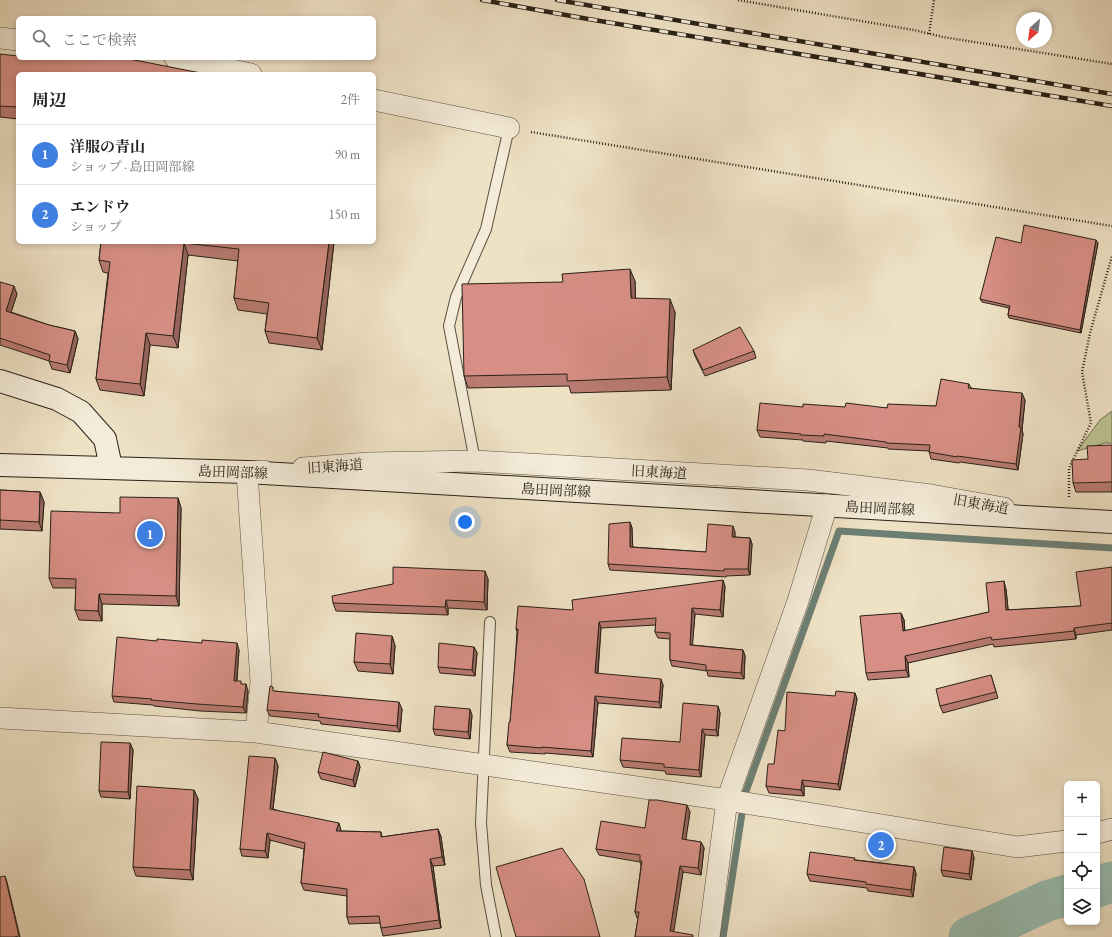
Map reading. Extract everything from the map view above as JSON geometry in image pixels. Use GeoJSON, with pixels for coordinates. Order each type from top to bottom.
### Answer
{"type":"FeatureCollection","features":[{"type":"Feature","properties":{"kind":"main road"},"geometry":{"type":"LineString","coordinates":[[0,381],[57,399],[81,412],[105,440],[111,467]]}},
{"type":"Feature","properties":{"kind":"main road","name":"島田岡部線"},"geometry":{"type":"LineString","coordinates":[[0,465],[247,472],[1112,522]]}},
{"type":"Feature","properties":{"kind":"street"},"geometry":{"type":"LineString","coordinates":[[0,38],[16,40]]}},
{"type":"Feature","properties":{"kind":"street"},"geometry":{"type":"LineString","coordinates":[[184,60],[242,72]]}},
{"type":"Feature","properties":{"kind":"street"},"geometry":{"type":"LineString","coordinates":[[376,100],[509,128]]}},
{"type":"Feature","properties":{"kind":"street","name":"旧東海道"},"geometry":{"type":"LineString","coordinates":[[247,472],[368,463],[475,461],[808,480],[931,495],[1068,519]]}},
{"type":"Feature","properties":{"kind":"street"},"geometry":{"type":"LineString","coordinates":[[247,472],[261,682],[256,732]]}},
{"type":"Feature","properties":{"kind":"street"},"geometry":{"type":"LineString","coordinates":[[709,937],[727,800],[798,601],[827,506]]}},
{"type":"Feature","properties":{"kind":"street"},"geometry":{"type":"LineString","coordinates":[[0,718],[256,732],[727,800],[1017,847],[1064,841]]}},
{"type":"Feature","properties":{"kind":"street"},"geometry":{"type":"LineString","coordinates":[[1100,832],[1112,829]]}},
{"type":"Feature","properties":{"kind":"lane"},"geometry":{"type":"LineString","coordinates":[[475,461],[449,326],[456,297],[486,230],[509,128]]}},
{"type":"Feature","properties":{"kind":"lane"},"geometry":{"type":"LineString","coordinates":[[490,622],[481,823],[486,885],[496,937]]}},
{"type":"Feature","properties":{"kind":"path"},"geometry":{"type":"LineString","coordinates":[[738,0],[951,38],[1112,64]]}},
{"type":"Feature","properties":{"kind":"path"},"geometry":{"type":"LineString","coordinates":[[928,34],[934,0]]}},
{"type":"Feature","properties":{"kind":"path"},"geometry":{"type":"LineString","coordinates":[[509,128],[1112,226]]}},
{"type":"Feature","properties":{"kind":"path"},"geometry":{"type":"LineString","coordinates":[[1068,519],[1069,468],[1091,423],[1082,372],[1090,333],[1112,256]]}},
{"type":"Feature","properties":{"kind":"green space"},"geometry":{"type":"Polygon","coordinates":[[[1112,411],[1112,443],[1105,443],[1077,451],[1100,420],[1112,411]]]}},
{"type":"Feature","properties":{"kind":"building"},"geometry":{"type":"Polygon","coordinates":[[[0,54],[16,56],[16,60],[134,60],[196,72],[16,72],[16,107],[0,106],[0,54]]]}},
{"type":"Feature","properties":{"kind":"building"},"geometry":{"type":"Polygon","coordinates":[[[1024,225],[1096,240],[1080,330],[1008,315],[1010,306],[980,299],[996,237],[1021,243],[1024,225]]]}},
{"type":"Feature","properties":{"kind":"building"},"geometry":{"type":"Polygon","coordinates":[[[101,244],[184,244],[173,336],[146,333],[140,384],[96,379],[110,262],[99,260],[101,244]]]}},
{"type":"Feature","properties":{"kind":"building"},"geometry":{"type":"Polygon","coordinates":[[[193,244],[329,244],[317,338],[265,331],[269,303],[234,298],[239,249],[193,244]]]}},
{"type":"Feature","properties":{"kind":"building"},"geometry":{"type":"Polygon","coordinates":[[[630,269],[631,298],[670,299],[667,377],[567,381],[567,374],[464,376],[462,284],[563,282],[562,274],[630,269]]]}},
{"type":"Feature","properties":{"kind":"building"},"geometry":{"type":"Polygon","coordinates":[[[0,282],[14,286],[6,311],[49,325],[75,331],[67,365],[49,361],[50,355],[0,338],[0,282]]]}},
{"type":"Feature","properties":{"kind":"building"},"geometry":{"type":"Polygon","coordinates":[[[740,327],[754,351],[703,370],[693,350],[740,327]]]}},
{"type":"Feature","properties":{"kind":"building"},"geometry":{"type":"Polygon","coordinates":[[[941,379],[969,384],[968,388],[1022,393],[1019,427],[1021,427],[1016,464],[929,452],[930,445],[886,443],[824,434],[824,436],[801,435],[757,430],[760,403],[803,407],[803,404],[845,407],[846,403],[887,408],[888,404],[936,406],[941,379]]]}},
{"type":"Feature","properties":{"kind":"building"},"geometry":{"type":"Polygon","coordinates":[[[1112,445],[1112,482],[1073,483],[1072,460],[1088,459],[1087,446],[1112,445]]]}},
{"type":"Feature","properties":{"kind":"building"},"geometry":{"type":"Polygon","coordinates":[[[0,490],[40,492],[39,522],[0,520],[0,490]]]}},
{"type":"Feature","properties":{"kind":"building"},"geometry":{"type":"Polygon","coordinates":[[[120,497],[178,498],[176,596],[99,594],[98,611],[75,610],[76,579],[49,578],[51,511],[120,513],[120,497]]]}},
{"type":"Feature","properties":{"kind":"building"},"geometry":{"type":"Polygon","coordinates":[[[630,522],[630,547],[706,552],[708,524],[733,526],[732,537],[750,538],[748,569],[724,569],[724,571],[608,564],[609,524],[630,522]]]}},
{"type":"Feature","properties":{"kind":"building"},"geometry":{"type":"Polygon","coordinates":[[[393,567],[485,571],[484,602],[446,600],[445,607],[333,603],[332,596],[393,584],[393,567]]]}},
{"type":"Feature","properties":{"kind":"building"},"geometry":{"type":"Polygon","coordinates":[[[1112,567],[1112,623],[1074,628],[1074,631],[992,640],[991,637],[905,656],[906,670],[866,673],[860,616],[901,613],[903,631],[989,612],[986,583],[1004,581],[1006,610],[1081,606],[1076,572],[1112,567]]]}},
{"type":"Feature","properties":{"kind":"building"},"geometry":{"type":"Polygon","coordinates":[[[723,580],[720,610],[692,608],[690,645],[743,650],[741,673],[706,670],[706,665],[670,660],[670,633],[655,632],[656,618],[599,622],[595,673],[661,679],[659,702],[595,696],[591,751],[507,745],[518,629],[516,629],[518,606],[573,610],[572,600],[723,580]]]}},
{"type":"Feature","properties":{"kind":"building"},"geometry":{"type":"Polygon","coordinates":[[[356,633],[392,636],[390,664],[354,662],[356,633]]]}},
{"type":"Feature","properties":{"kind":"building"},"geometry":{"type":"Polygon","coordinates":[[[117,637],[157,641],[157,639],[202,643],[202,640],[237,643],[234,681],[241,681],[241,684],[246,684],[243,707],[112,696],[117,637]]]}},
{"type":"Feature","properties":{"kind":"building"},"geometry":{"type":"Polygon","coordinates":[[[439,643],[474,647],[472,670],[438,667],[439,643]]]}},
{"type":"Feature","properties":{"kind":"building"},"geometry":{"type":"Polygon","coordinates":[[[991,675],[996,692],[940,706],[936,689],[991,675]]]}},
{"type":"Feature","properties":{"kind":"building"},"geometry":{"type":"Polygon","coordinates":[[[270,686],[273,687],[273,691],[399,702],[397,726],[318,717],[319,714],[267,710],[270,686]]]}},
{"type":"Feature","properties":{"kind":"building"},"geometry":{"type":"Polygon","coordinates":[[[836,691],[855,693],[838,784],[802,780],[801,790],[766,786],[768,764],[774,764],[778,730],[785,731],[787,692],[835,696],[836,691]]]}},
{"type":"Feature","properties":{"kind":"building"},"geometry":{"type":"Polygon","coordinates":[[[683,703],[718,706],[716,730],[702,729],[699,770],[664,767],[664,764],[620,760],[622,738],[680,742],[683,703]]]}},
{"type":"Feature","properties":{"kind":"building"},"geometry":{"type":"Polygon","coordinates":[[[435,706],[470,709],[468,732],[433,729],[435,706]]]}},
{"type":"Feature","properties":{"kind":"building"},"geometry":{"type":"Polygon","coordinates":[[[101,742],[130,743],[128,792],[99,791],[101,742]]]}},
{"type":"Feature","properties":{"kind":"building"},"geometry":{"type":"Polygon","coordinates":[[[323,752],[358,761],[353,780],[318,772],[323,752]]]}},
{"type":"Feature","properties":{"kind":"building"},"geometry":{"type":"Polygon","coordinates":[[[249,756],[275,758],[270,809],[339,823],[336,831],[381,832],[381,837],[438,829],[442,857],[430,859],[439,920],[381,928],[379,916],[347,917],[347,889],[301,883],[305,843],[267,833],[265,851],[240,849],[249,756]]]}},
{"type":"Feature","properties":{"kind":"building"},"geometry":{"type":"Polygon","coordinates":[[[137,786],[194,790],[190,870],[133,867],[137,786]]]}},
{"type":"Feature","properties":{"kind":"building"},"geometry":{"type":"Polygon","coordinates":[[[649,800],[687,805],[682,839],[701,842],[698,868],[680,866],[670,931],[693,935],[693,937],[635,937],[639,912],[635,912],[642,861],[640,861],[640,855],[596,849],[601,821],[645,828],[649,800]]]}},
{"type":"Feature","properties":{"kind":"building"},"geometry":{"type":"Polygon","coordinates":[[[944,847],[972,851],[969,874],[941,870],[944,847]]]}},
{"type":"Feature","properties":{"kind":"building"},"geometry":{"type":"Polygon","coordinates":[[[562,848],[584,879],[600,937],[516,937],[496,867],[562,848]]]}},
{"type":"Feature","properties":{"kind":"building"},"geometry":{"type":"Polygon","coordinates":[[[810,852],[855,858],[854,860],[914,867],[911,890],[807,874],[810,852]]]}},
{"type":"Feature","properties":{"kind":"building"},"geometry":{"type":"Polygon","coordinates":[[[5,876],[19,936],[14,937],[0,937],[0,877],[5,876]]]}},
{"type":"Feature","properties":{"kind":"waterway"},"geometry":{"type":"LineString","coordinates":[[723,937],[745,794],[839,531],[1112,548]]}},
{"type":"Feature","properties":{"kind":"waterway"},"geometry":{"type":"LineString","coordinates":[[1100,886],[1112,882]]}},
{"type":"Feature","properties":{"kind":"waterway"},"geometry":{"type":"LineString","coordinates":[[969,937],[1047,901],[1064,896]]}},
{"type":"Feature","properties":{"kind":"railway"},"geometry":{"type":"LineString","coordinates":[[482,0],[1112,106]]}},
{"type":"Feature","properties":{"kind":"railway"},"geometry":{"type":"LineString","coordinates":[[557,0],[1112,94]]}},
{"type":"Feature","properties":{"kind":"place","name":"洋服の青山"},"geometry":{"type":"Point","coordinates":[150,534]}},
{"type":"Feature","properties":{"kind":"place","name":"エンドウ"},"geometry":{"type":"Point","coordinates":[881,845]}}]}
